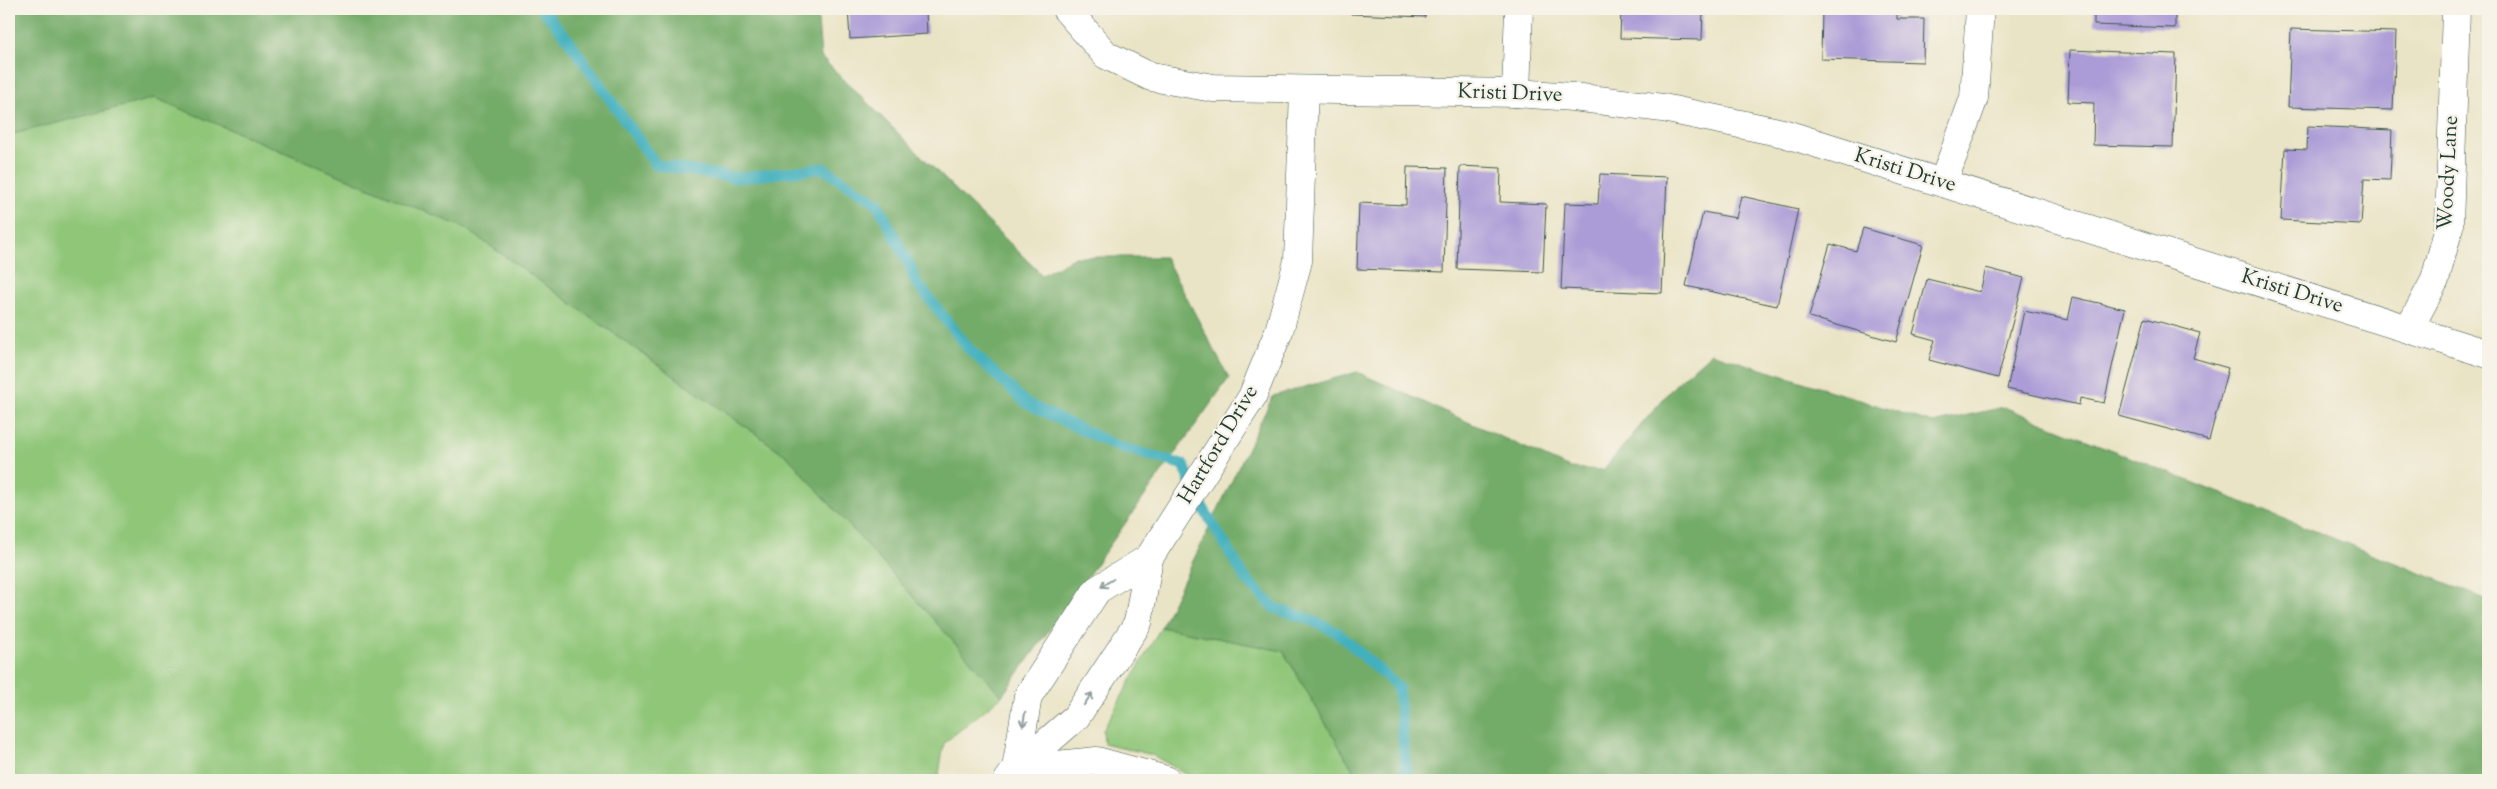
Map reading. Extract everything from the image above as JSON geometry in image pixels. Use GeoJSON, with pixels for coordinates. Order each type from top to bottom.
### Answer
{"type":"FeatureCollection","features":[{"type":"Feature","properties":{"kind":"street","name":"Kristi Drive"},"geometry":{"type":"LineString","coordinates":[[1066,9],[1106,55],[1151,78],[1213,88],[1516,93],[1573,96],[1663,108],[1773,131],[2488,354]]}},
{"type":"Feature","properties":{"kind":"street"},"geometry":{"type":"LineString","coordinates":[[1516,93],[1519,9]]}},
{"type":"Feature","properties":{"kind":"street"},"geometry":{"type":"LineString","coordinates":[[1943,183],[1974,98],[1980,9]]}},
{"type":"Feature","properties":{"kind":"street","name":"Woody Lane"},"geometry":{"type":"LineString","coordinates":[[2409,329],[2435,280],[2449,227],[2456,9]]}},
{"type":"Feature","properties":{"kind":"street","name":"Hartford Drive"},"geometry":{"type":"LineString","coordinates":[[1012,775],[1076,717],[1138,623],[1149,558],[1252,397],[1279,331],[1298,261],[1304,90]]}},
{"type":"Feature","properties":{"kind":"street","name":"Hartford Drive"},"geometry":{"type":"LineString","coordinates":[[1012,775],[1028,696],[1097,590],[1149,558]]}},
{"type":"Feature","properties":{"kind":"street"},"geometry":{"type":"LineString","coordinates":[[1012,775],[1097,761],[1166,780]]}},
{"type":"Feature","properties":{"kind":"green space"},"geometry":{"type":"Polygon","coordinates":[[[9,9],[817,9],[821,57],[1042,275],[1075,257],[1165,257],[1229,378],[1002,696],[787,456],[465,228],[155,98],[9,135],[9,9]]]}},
{"type":"Feature","properties":{"kind":"green space"},"geometry":{"type":"Polygon","coordinates":[[[155,98],[465,228],[787,456],[1002,696],[944,743],[938,780],[9,780],[9,135],[155,98]]]}},
{"type":"Feature","properties":{"kind":"green space"},"geometry":{"type":"Polygon","coordinates":[[[1711,353],[1933,423],[2004,407],[2488,600],[2488,780],[1359,780],[1283,651],[1161,627],[1273,396],[1357,372],[1570,468],[1603,470],[1675,385],[1711,353]]]}},
{"type":"Feature","properties":{"kind":"green space"},"geometry":{"type":"Polygon","coordinates":[[[1161,627],[1283,651],[1359,780],[1197,780],[1152,755],[1104,743],[1103,730],[1161,627]]]}},
{"type":"Feature","properties":{"kind":"building"},"geometry":{"type":"Polygon","coordinates":[[[848,9],[926,9],[927,34],[850,39],[848,9]]]}},
{"type":"Feature","properties":{"kind":"building"},"geometry":{"type":"Polygon","coordinates":[[[1351,9],[1426,9],[1425,17],[1351,14],[1351,9]]]}},
{"type":"Feature","properties":{"kind":"building"},"geometry":{"type":"Polygon","coordinates":[[[1621,9],[1703,9],[1702,40],[1620,38],[1621,9]]]}},
{"type":"Feature","properties":{"kind":"building"},"geometry":{"type":"Polygon","coordinates":[[[1822,9],[1897,9],[1897,19],[1924,19],[1923,62],[1821,59],[1822,9]]]}},
{"type":"Feature","properties":{"kind":"building"},"geometry":{"type":"Polygon","coordinates":[[[2094,9],[2175,9],[2175,28],[2094,25],[2094,9]]]}},
{"type":"Feature","properties":{"kind":"building"},"geometry":{"type":"Polygon","coordinates":[[[2291,29],[2396,32],[2393,110],[2288,107],[2291,29]]]}},
{"type":"Feature","properties":{"kind":"building"},"geometry":{"type":"Polygon","coordinates":[[[2070,50],[2176,54],[2173,147],[2093,145],[2094,103],[2068,102],[2070,50]]]}},
{"type":"Feature","properties":{"kind":"building"},"geometry":{"type":"Polygon","coordinates":[[[2308,126],[2392,130],[2390,180],[2364,179],[2361,224],[2281,220],[2285,149],[2307,150],[2308,126]]]}},
{"type":"Feature","properties":{"kind":"building"},"geometry":{"type":"Polygon","coordinates":[[[1460,166],[1501,168],[1500,202],[1546,204],[1543,272],[1457,269],[1460,166]]]}},
{"type":"Feature","properties":{"kind":"building"},"geometry":{"type":"Polygon","coordinates":[[[1407,167],[1447,168],[1444,272],[1357,269],[1359,203],[1406,205],[1407,167]]]}},
{"type":"Feature","properties":{"kind":"building"},"geometry":{"type":"Polygon","coordinates":[[[1600,174],[1667,177],[1662,293],[1561,289],[1565,203],[1598,204],[1600,174]]]}},
{"type":"Feature","properties":{"kind":"building"},"geometry":{"type":"Polygon","coordinates":[[[1741,196],[1798,209],[1777,306],[1686,286],[1703,212],[1736,218],[1741,196]]]}},
{"type":"Feature","properties":{"kind":"building"},"geometry":{"type":"Polygon","coordinates":[[[1863,228],[1923,245],[1896,342],[1809,317],[1830,244],[1856,251],[1863,228]]]}},
{"type":"Feature","properties":{"kind":"building"},"geometry":{"type":"Polygon","coordinates":[[[1986,268],[2024,278],[1998,378],[1929,360],[1935,340],[1913,334],[1927,279],[1980,292],[1986,268]]]}},
{"type":"Feature","properties":{"kind":"building"},"geometry":{"type":"Polygon","coordinates":[[[2073,297],[2125,309],[2104,403],[2080,398],[2079,405],[2007,389],[2024,311],[2068,320],[2073,297]]]}},
{"type":"Feature","properties":{"kind":"building"},"geometry":{"type":"Polygon","coordinates":[[[2145,318],[2200,333],[2193,358],[2228,368],[2209,440],[2119,416],[2145,318]]]}},
{"type":"Feature","properties":{"kind":"waterway"},"geometry":{"type":"LineString","coordinates":[[542,9],[567,38],[656,165],[737,178],[823,168],[877,203],[910,266],[916,282],[969,349],[1026,403],[1116,446],[1184,465],[1193,491],[1245,578],[1274,608],[1309,619],[1338,633],[1398,687],[1407,780]]}}]}
